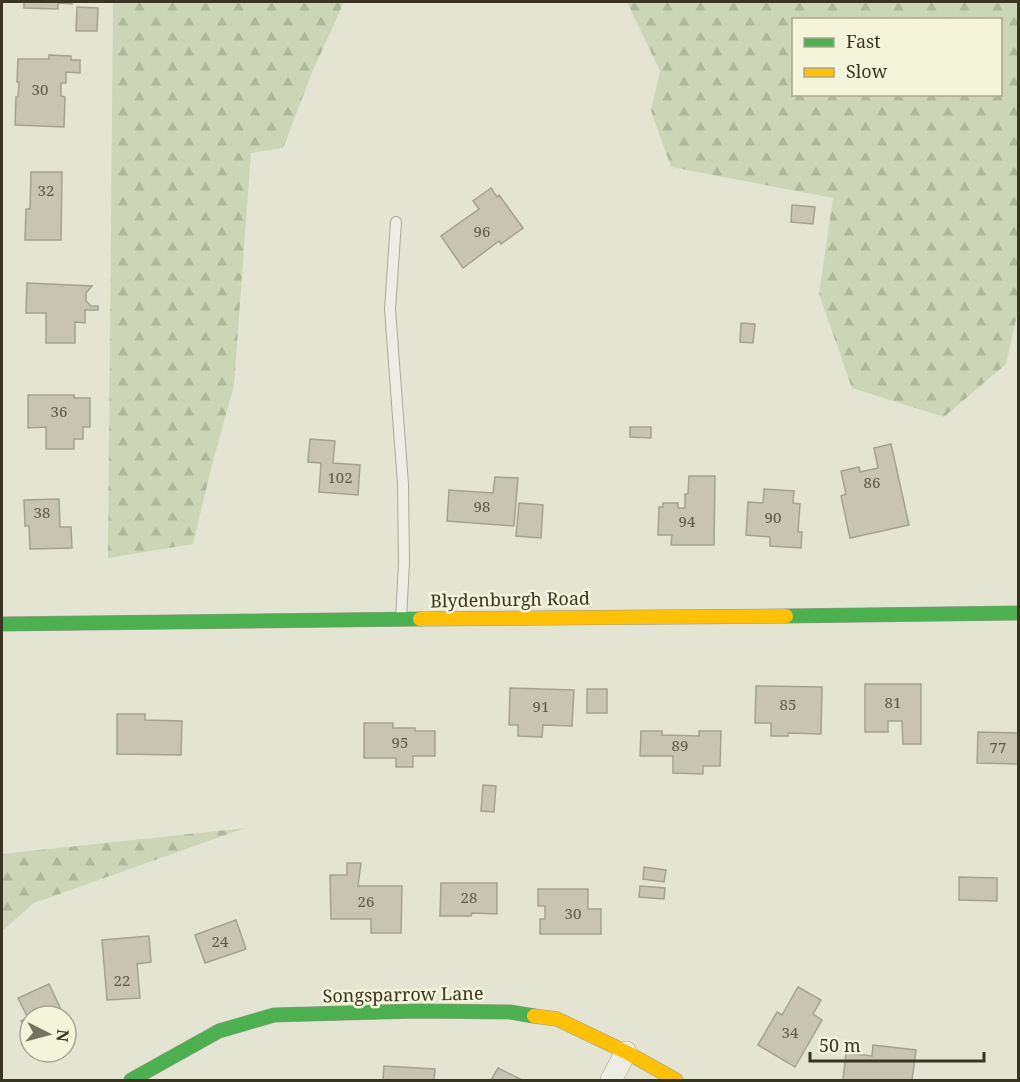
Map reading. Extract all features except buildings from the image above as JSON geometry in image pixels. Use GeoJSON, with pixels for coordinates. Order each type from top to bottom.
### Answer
{"type":"FeatureCollection","features":[{"type":"Feature","properties":{"kind":"street","name":"Blydenburgh Road"},"geometry":{"type":"LineString","coordinates":[[2,624],[1018,613]]}},
{"type":"Feature","properties":{"kind":"street","name":"Songsparrow Lane"},"geometry":{"type":"LineString","coordinates":[[131,1080],[219,1031],[274,1015],[418,1011],[510,1012],[557,1019],[626,1052],[676,1080]]}},
{"type":"Feature","properties":{"kind":"street"},"geometry":{"type":"LineString","coordinates":[[611,1080],[626,1052]]}},
{"type":"Feature","properties":{"kind":"lane"},"geometry":{"type":"LineString","coordinates":[[396,222],[390,309],[404,484],[401,619]]}},
{"type":"Feature","properties":{"kind":"green space"},"geometry":{"type":"Polygon","coordinates":[[[113,2],[344,2],[311,75],[283,148],[251,153],[234,385],[193,544],[108,558],[113,2]]]}},
{"type":"Feature","properties":{"kind":"green space"},"geometry":{"type":"Polygon","coordinates":[[[627,2],[1018,2],[1018,311],[1006,364],[944,417],[852,388],[819,294],[833,198],[671,167],[651,111],[660,71],[627,2]]]}},
{"type":"Feature","properties":{"kind":"green space"},"geometry":{"type":"Polygon","coordinates":[[[245,828],[34,903],[2,931],[2,854],[245,828]]]}},
{"type":"Feature","properties":{"kind":"traffic: fast"},"geometry":{"type":"LineString","coordinates":[[786,616],[1018,613]]}},
{"type":"Feature","properties":{"kind":"traffic: fast"},"geometry":{"type":"LineString","coordinates":[[2,624],[420,619]]}},
{"type":"Feature","properties":{"kind":"traffic: fast"},"geometry":{"type":"LineString","coordinates":[[131,1080],[219,1031],[274,1015],[418,1011],[510,1012],[534,1016]]}},
{"type":"Feature","properties":{"kind":"traffic: slow"},"geometry":{"type":"LineString","coordinates":[[420,619],[786,616]]}},
{"type":"Feature","properties":{"kind":"traffic: slow"},"geometry":{"type":"LineString","coordinates":[[534,1016],[557,1019],[626,1052],[676,1080]]}}]}
